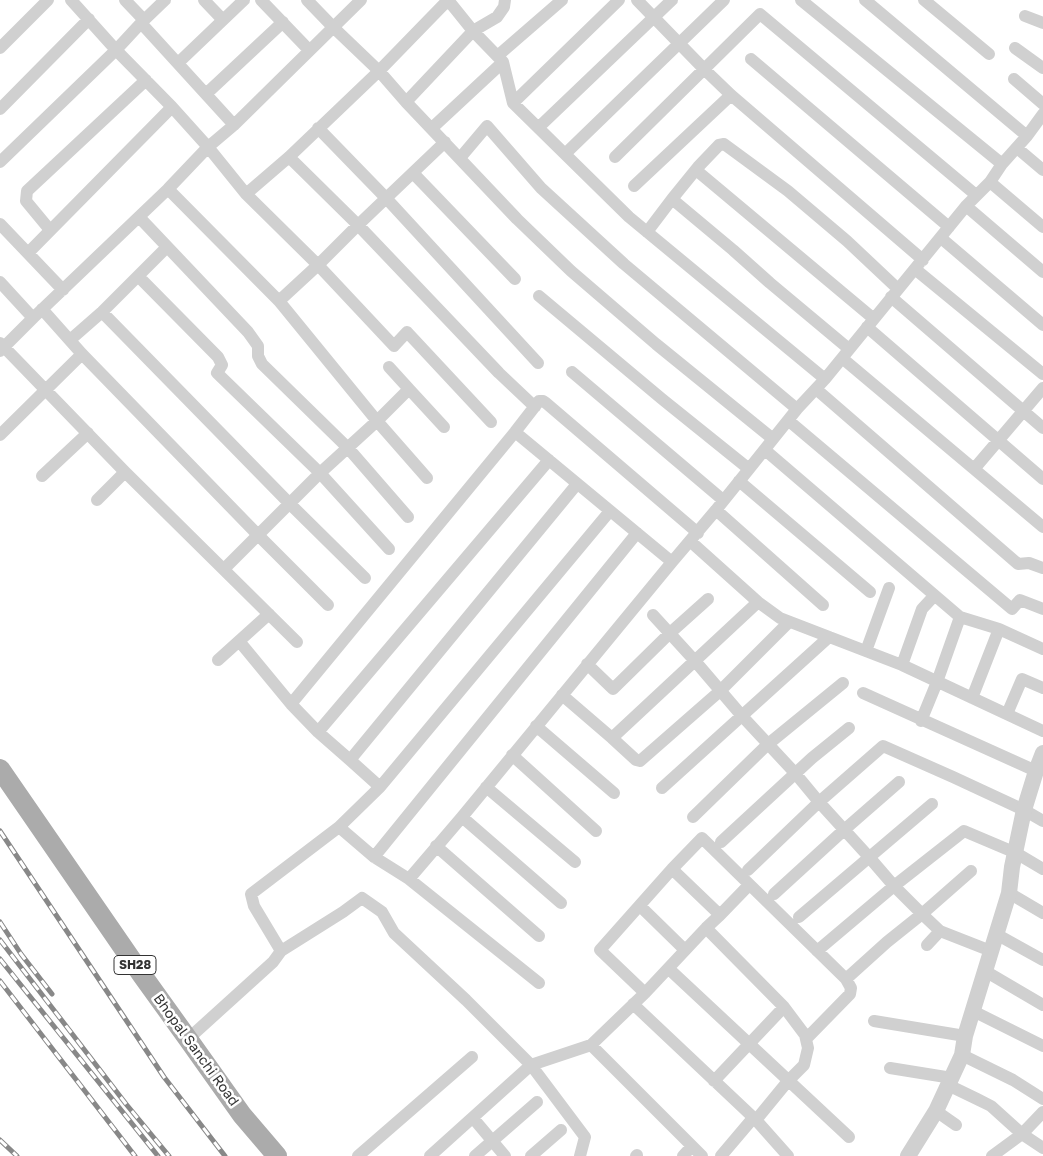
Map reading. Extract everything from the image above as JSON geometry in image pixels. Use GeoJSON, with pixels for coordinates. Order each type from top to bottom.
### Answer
{"type":"FeatureCollection","features":[{"type":"Feature","properties":{"kind":"main road","name":"Bhopal Sanchi Road"},"geometry":{"type":"LineString","coordinates":[[0,769],[142,975],[242,1115],[277,1156]]}},
{"type":"Feature","properties":{"kind":"street"},"geometry":{"type":"LineString","coordinates":[[0,48],[48,0]]}},
{"type":"Feature","properties":{"kind":"street"},"geometry":{"type":"LineString","coordinates":[[71,0],[116,50],[172,107],[208,147],[246,194],[318,265],[394,346],[407,332],[491,422]]}},
{"type":"Feature","properties":{"kind":"street"},"geometry":{"type":"LineString","coordinates":[[125,0],[178,63],[234,124]]}},
{"type":"Feature","properties":{"kind":"street"},"geometry":{"type":"LineString","coordinates":[[0,162],[165,0]]}},
{"type":"Feature","properties":{"kind":"street"},"geometry":{"type":"LineString","coordinates":[[204,0],[223,20]]}},
{"type":"Feature","properties":{"kind":"street"},"geometry":{"type":"LineString","coordinates":[[178,63],[244,0]]}},
{"type":"Feature","properties":{"kind":"street"},"geometry":{"type":"LineString","coordinates":[[261,0],[309,50]]}},
{"type":"Feature","properties":{"kind":"street"},"geometry":{"type":"LineString","coordinates":[[307,0],[378,71],[518,219],[571,270],[656,344],[773,439]]}},
{"type":"Feature","properties":{"kind":"street"},"geometry":{"type":"LineString","coordinates":[[297,642],[1,347],[139,217],[208,147],[361,0]]}},
{"type":"Feature","properties":{"kind":"street"},"geometry":{"type":"LineString","coordinates":[[246,194],[289,156],[378,71],[448,0],[473,31],[501,59]]}},
{"type":"Feature","properties":{"kind":"street"},"geometry":{"type":"LineString","coordinates":[[406,102],[473,31],[497,16],[504,7],[505,0]]}},
{"type":"Feature","properties":{"kind":"street"},"geometry":{"type":"LineString","coordinates":[[562,0],[502,52],[501,59],[514,103],[629,217],[825,379]]}},
{"type":"Feature","properties":{"kind":"street"},"geometry":{"type":"LineString","coordinates":[[514,103],[619,0]]}},
{"type":"Feature","properties":{"kind":"street"},"geometry":{"type":"LineString","coordinates":[[637,0],[731,95],[1043,374]]}},
{"type":"Feature","properties":{"kind":"street"},"geometry":{"type":"LineString","coordinates":[[539,127],[672,0]]}},
{"type":"Feature","properties":{"kind":"street"},"geometry":{"type":"LineString","coordinates":[[565,154],[724,0]]}},
{"type":"Feature","properties":{"kind":"street"},"geometry":{"type":"LineString","coordinates":[[801,0],[1002,164]]}},
{"type":"Feature","properties":{"kind":"street"},"geometry":{"type":"LineString","coordinates":[[865,0],[1026,136]]}},
{"type":"Feature","properties":{"kind":"street"},"geometry":{"type":"LineString","coordinates":[[924,0],[989,54]]}},
{"type":"Feature","properties":{"kind":"street"},"geometry":{"type":"LineString","coordinates":[[615,157],[760,14],[976,195]]}},
{"type":"Feature","properties":{"kind":"street"},"geometry":{"type":"LineString","coordinates":[[1025,16],[1043,23]]}},
{"type":"Feature","properties":{"kind":"street"},"geometry":{"type":"LineString","coordinates":[[0,110],[89,19]]}},
{"type":"Feature","properties":{"kind":"street"},"geometry":{"type":"LineString","coordinates":[[206,94],[283,22]]}},
{"type":"Feature","properties":{"kind":"street"},"geometry":{"type":"LineString","coordinates":[[1015,48],[1043,68]]}},
{"type":"Feature","properties":{"kind":"street"},"geometry":{"type":"LineString","coordinates":[[432,128],[501,59]]}},
{"type":"Feature","properties":{"kind":"street"},"geometry":{"type":"LineString","coordinates":[[751,59],[949,228]]}},
{"type":"Feature","properties":{"kind":"street"},"geometry":{"type":"LineString","coordinates":[[1014,79],[1043,104]]}},
{"type":"Feature","properties":{"kind":"street"},"geometry":{"type":"LineString","coordinates":[[50,230],[26,201],[27,191],[146,80]]}},
{"type":"Feature","properties":{"kind":"street"},"geometry":{"type":"LineString","coordinates":[[634,186],[731,95]]}},
{"type":"Feature","properties":{"kind":"street"},"geometry":{"type":"LineString","coordinates":[[28,253],[172,107]]}},
{"type":"Feature","properties":{"kind":"street"},"geometry":{"type":"LineString","coordinates":[[409,880],[773,439],[816,390],[966,206],[990,182],[1002,164],[1042,118]]}},
{"type":"Feature","properties":{"kind":"street"},"geometry":{"type":"LineString","coordinates":[[460,158],[487,126],[542,188],[624,264],[798,409]]}},
{"type":"Feature","properties":{"kind":"street"},"geometry":{"type":"LineString","coordinates":[[318,128],[386,198],[538,363]]}},
{"type":"Feature","properties":{"kind":"street"},"geometry":{"type":"LineString","coordinates":[[279,301],[445,142]]}},
{"type":"Feature","properties":{"kind":"street"},"geometry":{"type":"LineString","coordinates":[[647,232],[696,170],[720,145],[724,144],[788,191],[847,241],[895,293],[1023,412],[1043,428]]}},
{"type":"Feature","properties":{"kind":"street"},"geometry":{"type":"LineString","coordinates":[[1017,148],[1043,170]]}},
{"type":"Feature","properties":{"kind":"street"},"geometry":{"type":"LineString","coordinates":[[289,156],[358,225],[499,374],[535,407]]}},
{"type":"Feature","properties":{"kind":"street"},"geometry":{"type":"LineString","coordinates":[[696,170],[1043,479]]}},
{"type":"Feature","properties":{"kind":"street"},"geometry":{"type":"LineString","coordinates":[[413,173],[515,279]]}},
{"type":"Feature","properties":{"kind":"street"},"geometry":{"type":"LineString","coordinates":[[990,182],[1043,228]]}},
{"type":"Feature","properties":{"kind":"street"},"geometry":{"type":"LineString","coordinates":[[168,189],[279,301],[377,421],[428,478]]}},
{"type":"Feature","properties":{"kind":"street"},"geometry":{"type":"LineString","coordinates":[[672,199],[733,250],[845,354],[1043,527]]}},
{"type":"Feature","properties":{"kind":"street"},"geometry":{"type":"LineString","coordinates":[[966,206],[1043,272]]}},
{"type":"Feature","properties":{"kind":"street"},"geometry":{"type":"LineString","coordinates":[[139,217],[248,332],[258,346],[258,356],[262,364],[348,448],[408,516]]}},
{"type":"Feature","properties":{"kind":"street"},"geometry":{"type":"LineString","coordinates":[[2,229],[63,290]]}},
{"type":"Feature","properties":{"kind":"street"},"geometry":{"type":"LineString","coordinates":[[941,238],[1043,325]]}},
{"type":"Feature","properties":{"kind":"street"},"geometry":{"type":"LineString","coordinates":[[70,340],[102,312],[167,247]]}},
{"type":"Feature","properties":{"kind":"street"},"geometry":{"type":"LineString","coordinates":[[138,276],[218,357],[222,365],[217,373],[320,473],[389,549]]}},
{"type":"Feature","properties":{"kind":"street"},"geometry":{"type":"LineString","coordinates":[[0,282],[70,340],[258,536],[328,605]]}},
{"type":"Feature","properties":{"kind":"street"},"geometry":{"type":"LineString","coordinates":[[539,296],[749,469]]}},
{"type":"Feature","properties":{"kind":"street"},"geometry":{"type":"LineString","coordinates":[[102,312],[365,578]]}},
{"type":"Feature","properties":{"kind":"street"},"geometry":{"type":"LineString","coordinates":[[0,435],[82,354]]}},
{"type":"Feature","properties":{"kind":"street"},"geometry":{"type":"LineString","coordinates":[[389,367],[444,427]]}},
{"type":"Feature","properties":{"kind":"street"},"geometry":{"type":"LineString","coordinates":[[572,372],[720,505],[823,605]]}},
{"type":"Feature","properties":{"kind":"street"},"geometry":{"type":"LineString","coordinates":[[974,468],[1043,388]]}},
{"type":"Feature","properties":{"kind":"street"},"geometry":{"type":"LineString","coordinates":[[224,569],[320,473],[409,389]]}},
{"type":"Feature","properties":{"kind":"street"},"geometry":{"type":"LineString","coordinates":[[816,390],[1018,564],[1029,563],[1043,568]]}},
{"type":"Feature","properties":{"kind":"street"},"geometry":{"type":"LineString","coordinates":[[292,704],[539,401],[543,401],[694,537],[758,602],[776,616],[902,665],[1043,731]]}},
{"type":"Feature","properties":{"kind":"street"},"geometry":{"type":"LineString","coordinates":[[789,421],[1012,609],[1020,600],[1043,608]]}},
{"type":"Feature","properties":{"kind":"street"},"geometry":{"type":"LineString","coordinates":[[515,432],[672,562]]}},
{"type":"Feature","properties":{"kind":"street"},"geometry":{"type":"LineString","coordinates":[[42,476],[88,433]]}},
{"type":"Feature","properties":{"kind":"street"},"geometry":{"type":"LineString","coordinates":[[764,450],[960,617],[999,629],[1043,649]]}},
{"type":"Feature","properties":{"kind":"street"},"geometry":{"type":"LineString","coordinates":[[318,732],[549,460]]}},
{"type":"Feature","properties":{"kind":"street"},"geometry":{"type":"LineString","coordinates":[[97,500],[125,472]]}},
{"type":"Feature","properties":{"kind":"street"},"geometry":{"type":"LineString","coordinates":[[739,481],[870,592]]}},
{"type":"Feature","properties":{"kind":"street"},"geometry":{"type":"LineString","coordinates":[[350,760],[577,484]]}},
{"type":"Feature","properties":{"kind":"street"},"geometry":{"type":"LineString","coordinates":[[280,950],[254,906],[251,894],[340,827],[380,787],[610,511]]}},
{"type":"Feature","properties":{"kind":"street"},"geometry":{"type":"LineString","coordinates":[[374,856],[637,533]]}},
{"type":"Feature","properties":{"kind":"street"},"geometry":{"type":"LineString","coordinates":[[866,651],[890,588]]}},
{"type":"Feature","properties":{"kind":"street"},"geometry":{"type":"LineString","coordinates":[[902,665],[922,609],[934,596]]}},
{"type":"Feature","properties":{"kind":"street"},"geometry":{"type":"LineString","coordinates":[[587,664],[613,688],[708,599]]}},
{"type":"Feature","properties":{"kind":"street"},"geometry":{"type":"LineString","coordinates":[[612,738],[758,602]]}},
{"type":"Feature","properties":{"kind":"street"},"geometry":{"type":"LineString","coordinates":[[218,660],[269,614]]}},
{"type":"Feature","properties":{"kind":"street"},"geometry":{"type":"LineString","coordinates":[[653,615],[767,745],[795,773],[894,886],[922,914],[940,931],[991,951]]}},
{"type":"Feature","properties":{"kind":"street"},"geometry":{"type":"LineString","coordinates":[[921,721],[938,682],[960,617]]}},
{"type":"Feature","properties":{"kind":"street"},"geometry":{"type":"LineString","coordinates":[[562,695],[636,760],[640,760],[720,691],[789,622]]}},
{"type":"Feature","properties":{"kind":"street"},"geometry":{"type":"LineString","coordinates":[[972,698],[999,629]]}},
{"type":"Feature","properties":{"kind":"street"},"geometry":{"type":"LineString","coordinates":[[662,788],[829,637]]}},
{"type":"Feature","properties":{"kind":"street"},"geometry":{"type":"LineString","coordinates":[[239,641],[318,732],[380,787]]}},
{"type":"Feature","properties":{"kind":"street"},"geometry":{"type":"LineString","coordinates":[[1007,714],[1022,679],[1043,688]]}},
{"type":"Feature","properties":{"kind":"street"},"geometry":{"type":"LineString","coordinates":[[693,817],[767,745],[843,683]]}},
{"type":"Feature","properties":{"kind":"street"},"geometry":{"type":"LineString","coordinates":[[862,694],[1038,776]]}},
{"type":"Feature","properties":{"kind":"street"},"geometry":{"type":"LineString","coordinates":[[536,726],[614,793]]}},
{"type":"Feature","properties":{"kind":"street"},"geometry":{"type":"LineString","coordinates":[[721,842],[795,773],[849,728]]}},
{"type":"Feature","properties":{"kind":"street"},"geometry":{"type":"LineString","coordinates":[[748,870],[819,802],[882,746],[954,777],[1043,821]]}},
{"type":"Feature","properties":{"kind":"street"},"geometry":{"type":"LineString","coordinates":[[908,1156],[936,1111],[962,1055],[965,1036],[1009,893],[1012,867],[1024,810],[1038,776],[1043,753]]}},
{"type":"Feature","properties":{"kind":"street"},"geometry":{"type":"LineString","coordinates":[[512,755],[596,831]]}},
{"type":"Feature","properties":{"kind":"street"},"geometry":{"type":"LineString","coordinates":[[774,894],[899,782]]}},
{"type":"Feature","properties":{"kind":"street"},"geometry":{"type":"LineString","coordinates":[[486,787],[575,862]]}},
{"type":"Feature","properties":{"kind":"street"},"geometry":{"type":"LineString","coordinates":[[799,917],[932,804]]}},
{"type":"Feature","properties":{"kind":"street"},"geometry":{"type":"LineString","coordinates":[[462,817],[561,903]]}},
{"type":"Feature","properties":{"kind":"street"},"geometry":{"type":"LineString","coordinates":[[340,827],[374,856],[409,880],[539,983]]}},
{"type":"Feature","properties":{"kind":"street"},"geometry":{"type":"LineString","coordinates":[[817,950],[964,831],[1016,853],[1043,869]]}},
{"type":"Feature","properties":{"kind":"street"},"geometry":{"type":"LineString","coordinates":[[644,993],[600,950],[702,838],[846,979],[851,988],[850,994],[806,1039]]}},
{"type":"Feature","properties":{"kind":"street"},"geometry":{"type":"LineString","coordinates":[[436,846],[539,936]]}},
{"type":"Feature","properties":{"kind":"street"},"geometry":{"type":"LineString","coordinates":[[672,869],[720,915]]}},
{"type":"Feature","properties":{"kind":"street"},"geometry":{"type":"LineString","coordinates":[[846,979],[971,871]]}},
{"type":"Feature","properties":{"kind":"street"},"geometry":{"type":"LineString","coordinates":[[430,1156],[530,1065],[591,1045],[749,885]]}},
{"type":"Feature","properties":{"kind":"street"},"geometry":{"type":"LineString","coordinates":[[1009,893],[1043,913]]}},
{"type":"Feature","properties":{"kind":"street"},"geometry":{"type":"LineString","coordinates":[[188,1039],[273,962],[280,950],[343,912],[362,898],[382,912],[394,933],[466,1000],[530,1065],[584,1137],[580,1156]]}},
{"type":"Feature","properties":{"kind":"street"},"geometry":{"type":"LineString","coordinates":[[640,906],[685,950]]}},
{"type":"Feature","properties":{"kind":"street"},"geometry":{"type":"LineString","coordinates":[[706,928],[784,1007],[805,1035],[808,1048],[804,1065],[721,1156]]}},
{"type":"Feature","properties":{"kind":"street"},"geometry":{"type":"LineString","coordinates":[[927,945],[940,931]]}},
{"type":"Feature","properties":{"kind":"street"},"geometry":{"type":"LineString","coordinates":[[996,934],[1043,960]]}},
{"type":"Feature","properties":{"kind":"street"},"geometry":{"type":"LineString","coordinates":[[669,968],[849,1137]]}},
{"type":"Feature","properties":{"kind":"street"},"geometry":{"type":"LineString","coordinates":[[985,971],[1043,1005]]}},
{"type":"Feature","properties":{"kind":"street"},"geometry":{"type":"LineString","coordinates":[[633,1004],[755,1118],[788,1156]]}},
{"type":"Feature","properties":{"kind":"street"},"geometry":{"type":"LineString","coordinates":[[714,1081],[784,1007]]}},
{"type":"Feature","properties":{"kind":"street"},"geometry":{"type":"LineString","coordinates":[[973,1011],[1043,1046]]}},
{"type":"Feature","properties":{"kind":"street"},"geometry":{"type":"LineString","coordinates":[[874,1021],[965,1036]]}},
{"type":"Feature","properties":{"kind":"street"},"geometry":{"type":"LineString","coordinates":[[591,1045],[702,1156]]}},
{"type":"Feature","properties":{"kind":"street"},"geometry":{"type":"LineString","coordinates":[[962,1055],[1013,1080],[1043,1099]]}},
{"type":"Feature","properties":{"kind":"street"},"geometry":{"type":"LineString","coordinates":[[358,1156],[472,1057]]}},
{"type":"Feature","properties":{"kind":"street"},"geometry":{"type":"LineString","coordinates":[[890,1068],[950,1082],[990,1106],[1022,1134],[1043,1148]]}},
{"type":"Feature","properties":{"kind":"street"},"geometry":{"type":"LineString","coordinates":[[475,1156],[537,1102]]}},
{"type":"Feature","properties":{"kind":"street"},"geometry":{"type":"LineString","coordinates":[[936,1111],[956,1125]]}},
{"type":"Feature","properties":{"kind":"street"},"geometry":{"type":"LineString","coordinates":[[992,1156],[1022,1134],[1043,1112]]}},
{"type":"Feature","properties":{"kind":"street"},"geometry":{"type":"LineString","coordinates":[[473,1118],[505,1156]]}},
{"type":"Feature","properties":{"kind":"street"},"geometry":{"type":"LineString","coordinates":[[531,1156],[561,1130]]}},
{"type":"Feature","properties":{"kind":"street"},"geometry":{"type":"LineString","coordinates":[[683,1156],[692,1146]]}},
{"type":"Feature","properties":{"kind":"railway"},"geometry":{"type":"LineString","coordinates":[[0,831],[164,1077],[225,1156]]}},
{"type":"Feature","properties":{"kind":"railway"},"geometry":{"type":"LineString","coordinates":[[0,922],[21,954],[52,994]]}},
{"type":"Feature","properties":{"kind":"railway"},"geometry":{"type":"LineString","coordinates":[[0,940],[126,1104],[169,1156]]}},
{"type":"Feature","properties":{"kind":"railway"},"geometry":{"type":"LineString","coordinates":[[0,959],[158,1156]]}},
{"type":"Feature","properties":{"kind":"railway"},"geometry":{"type":"LineString","coordinates":[[0,981],[135,1156]]}},
{"type":"Feature","properties":{"kind":"railway"},"geometry":{"type":"LineString","coordinates":[[0,1140],[17,1156]]}}]}
